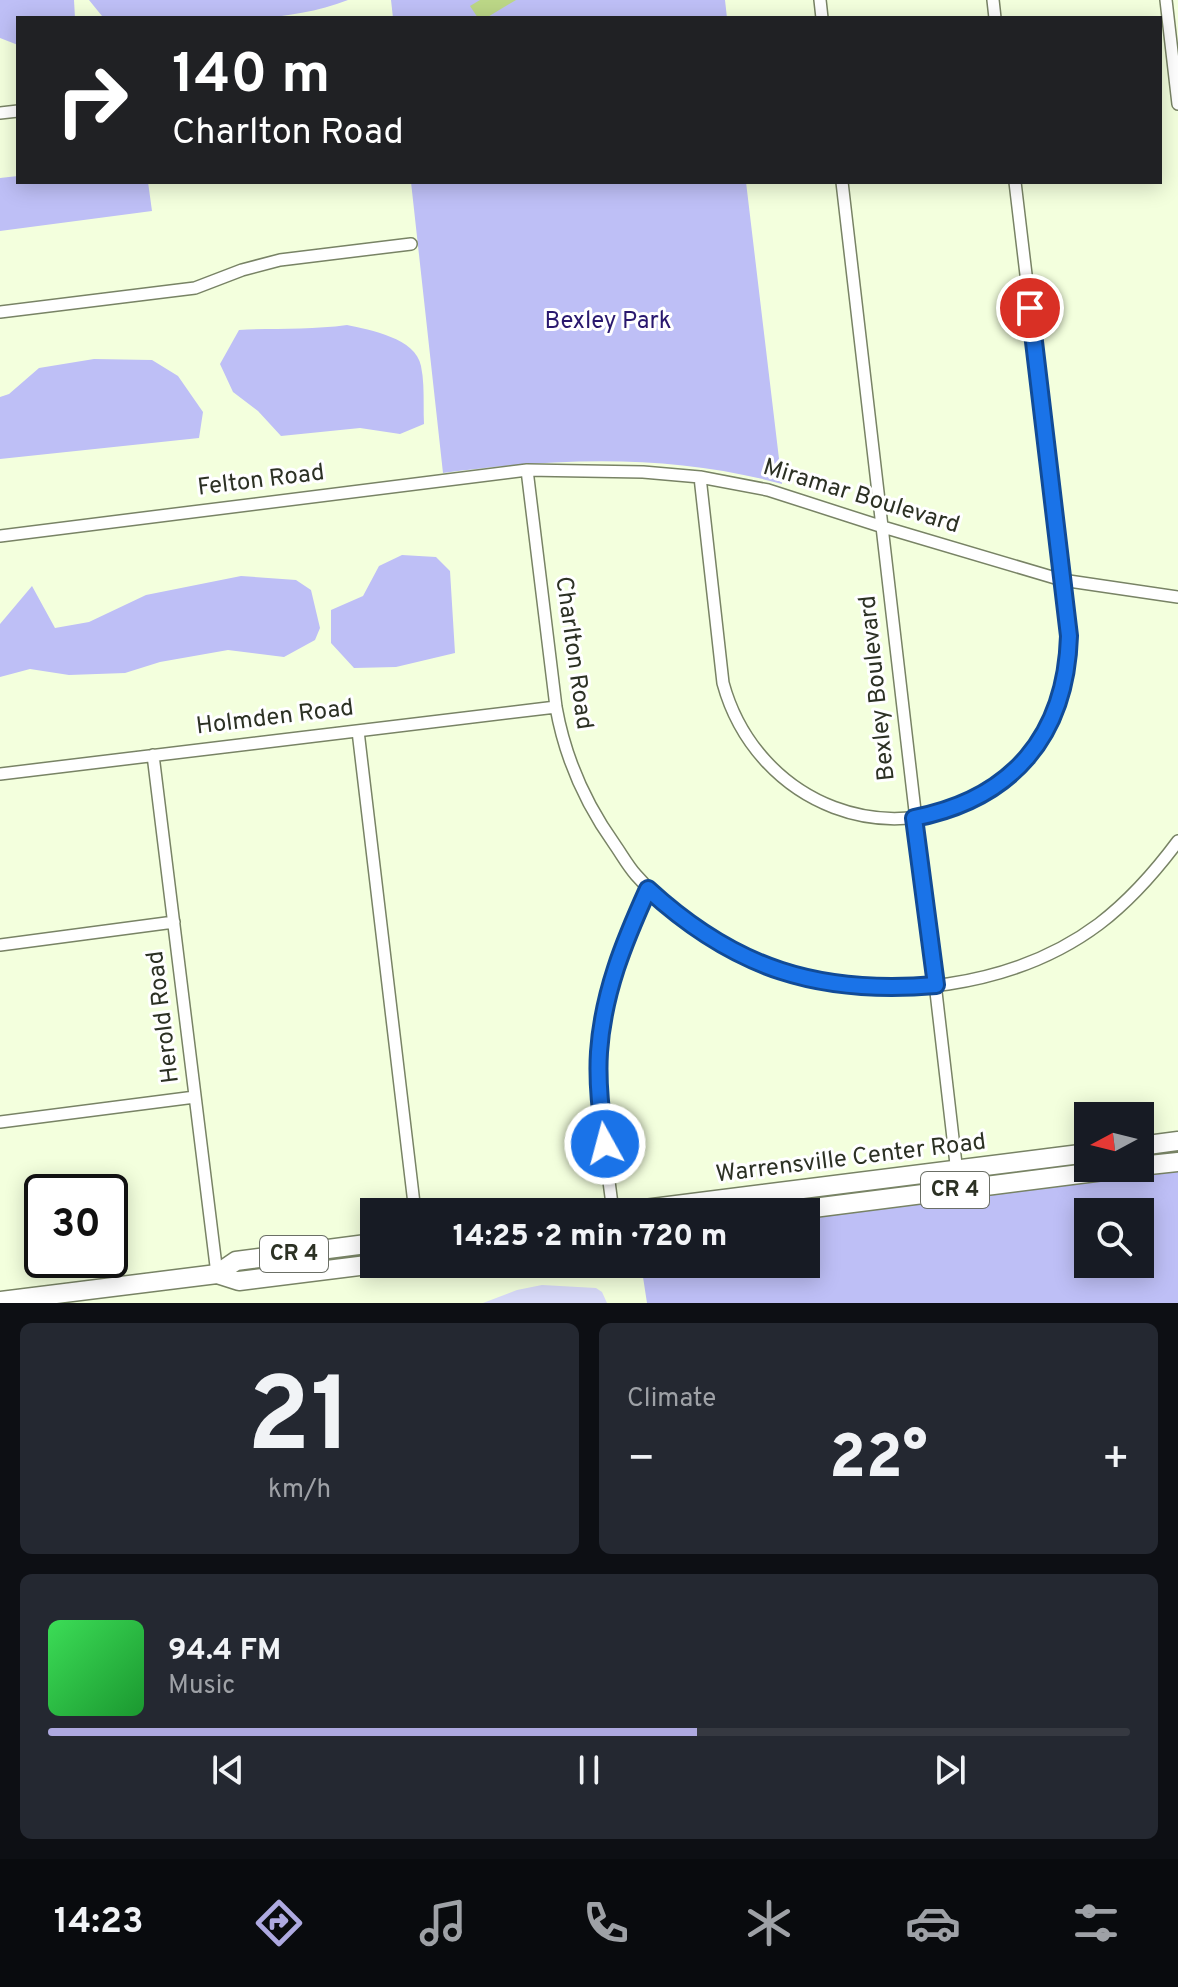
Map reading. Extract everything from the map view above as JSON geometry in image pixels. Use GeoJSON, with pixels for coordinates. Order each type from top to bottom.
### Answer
{"type":"FeatureCollection","features":[{"type":"Feature","properties":{"kind":"main road"},"geometry":{"type":"LineString","coordinates":[[1154,1144],[1178,1141]]}},
{"type":"Feature","properties":{"kind":"main road","name":"Warrensville Center Road"},"geometry":{"type":"LineString","coordinates":[[730,1198],[1074,1155]]}},
{"type":"Feature","properties":{"kind":"main road"},"geometry":{"type":"LineString","coordinates":[[1154,1165],[1178,1162]]}},
{"type":"Feature","properties":{"kind":"main road","name":"Warrensville Center Road"},"geometry":{"type":"LineString","coordinates":[[820,1207],[1074,1175]]}},
{"type":"Feature","properties":{"kind":"main road","name":"CR 4"},"geometry":{"type":"LineString","coordinates":[[0,1301],[72,1298],[217,1274],[236,1261],[360,1245]]}},
{"type":"Feature","properties":{"kind":"main road","name":"CR 4"},"geometry":{"type":"LineString","coordinates":[[217,1274],[239,1281],[360,1266]]}},
{"type":"Feature","properties":{"kind":"street"},"geometry":{"type":"LineString","coordinates":[[1166,0],[1178,104]]}},
{"type":"Feature","properties":{"kind":"street","name":"Bexley Boulevard"},"geometry":{"type":"LineString","coordinates":[[842,184],[959,1190]]}},
{"type":"Feature","properties":{"kind":"street"},"geometry":{"type":"LineString","coordinates":[[700,477],[723,683],[729,704],[749,742],[764,761],[788,782],[829,806],[867,817],[914,818],[959,807],[992,789],[1025,762],[1049,728],[1060,700],[1069,658],[1069,636],[1015,184]]}},
{"type":"Feature","properties":{"kind":"street"},"geometry":{"type":"LineString","coordinates":[[0,312],[195,288],[280,260],[411,244]]}},
{"type":"Feature","properties":{"kind":"street","name":"Miramar Boulevard"},"geometry":{"type":"LineString","coordinates":[[527,470],[631,471],[700,477],[768,490],[1062,580],[1178,597]]}},
{"type":"Feature","properties":{"kind":"street","name":"Felton Road"},"geometry":{"type":"LineString","coordinates":[[0,536],[527,470]]}},
{"type":"Feature","properties":{"kind":"street","name":"Charlton Road"},"geometry":{"type":"LineString","coordinates":[[527,470],[559,729],[578,783],[606,833],[633,872],[676,914],[709,936],[748,958],[819,983],[875,988],[936,985],[1004,971],[1039,958],[1074,939],[1128,900],[1178,841]]}},
{"type":"Feature","properties":{"kind":"street","name":"Holmden Road"},"geometry":{"type":"LineString","coordinates":[[0,774],[556,707]]}},
{"type":"Feature","properties":{"kind":"street"},"geometry":{"type":"LineString","coordinates":[[358,731],[413,1198]]}},
{"type":"Feature","properties":{"kind":"street","name":"Herold Road"},"geometry":{"type":"LineString","coordinates":[[153,755],[217,1274]]}},
{"type":"Feature","properties":{"kind":"street"},"geometry":{"type":"LineString","coordinates":[[611,1198],[599,1091],[601,1025],[616,962],[648,889]]}},
{"type":"Feature","properties":{"kind":"street"},"geometry":{"type":"LineString","coordinates":[[0,945],[174,922]]}},
{"type":"Feature","properties":{"kind":"street"},"geometry":{"type":"LineString","coordinates":[[0,1122],[195,1097]]}},
{"type":"Feature","properties":{"kind":"green space"},"geometry":{"type":"Polygon","coordinates":[[[0,0],[74,0],[75,16],[16,16],[16,44],[0,38],[0,0]]]}},
{"type":"Feature","properties":{"kind":"green space"},"geometry":{"type":"Polygon","coordinates":[[[89,0],[348,0],[281,16],[102,16],[89,0]]]}},
{"type":"Feature","properties":{"kind":"green space"},"geometry":{"type":"Polygon","coordinates":[[[391,0],[725,0],[727,16],[393,16],[391,0]]]}},
{"type":"Feature","properties":{"kind":"green space"},"geometry":{"type":"Polygon","coordinates":[[[16,176],[16,184],[148,184],[152,211],[0,231],[0,178],[16,176]]]}},
{"type":"Feature","properties":{"kind":"green space","name":"Bexley Park"},"geometry":{"type":"Polygon","coordinates":[[[411,184],[746,184],[782,484],[697,467],[613,461],[528,464],[443,473],[411,184]]]}},
{"type":"Feature","properties":{"kind":"green space"},"geometry":{"type":"Polygon","coordinates":[[[347,325],[391,337],[411,348],[421,366],[424,424],[400,434],[360,428],[281,436],[258,411],[233,392],[220,364],[239,330],[347,325]]]}},
{"type":"Feature","properties":{"kind":"green space"},"geometry":{"type":"Polygon","coordinates":[[[94,359],[152,360],[178,376],[203,412],[199,438],[0,459],[0,397],[9,394],[39,368],[94,359]]]}},
{"type":"Feature","properties":{"kind":"green space"},"geometry":{"type":"Polygon","coordinates":[[[402,555],[436,557],[450,571],[455,653],[396,667],[354,668],[331,643],[331,610],[363,596],[379,566],[402,555]]]}},
{"type":"Feature","properties":{"kind":"green space"},"geometry":{"type":"Polygon","coordinates":[[[241,576],[296,580],[311,590],[320,628],[315,640],[284,657],[228,650],[160,662],[125,673],[69,675],[30,669],[0,677],[0,624],[32,586],[55,628],[89,622],[146,595],[241,576]]]}},
{"type":"Feature","properties":{"kind":"green space"},"geometry":{"type":"Polygon","coordinates":[[[1178,1162],[1178,1303],[647,1303],[643,1278],[820,1278],[820,1210],[1074,1176],[1074,1182],[1154,1182],[1154,1165],[1178,1162]]]}},
{"type":"Feature","properties":{"kind":"shaded area"},"geometry":{"type":"Polygon","coordinates":[[[542,1285],[596,1288],[602,1292],[607,1303],[483,1303],[517,1290],[542,1285]]]}},
{"type":"Feature","properties":{"kind":"building"},"geometry":{"type":"Polygon","coordinates":[[[480,0],[516,0],[489,16],[477,16],[470,6],[480,0]]]}},
{"type":"Feature","properties":{"kind":"route"},"geometry":{"type":"LineString","coordinates":[[605,1144],[599,1091],[601,1025],[616,962],[648,889],[676,914],[709,936],[748,958],[797,977],[850,987],[936,985],[914,818],[971,801],[992,789],[1025,762],[1053,719],[1069,658],[1069,636],[1030,308]]}}]}
